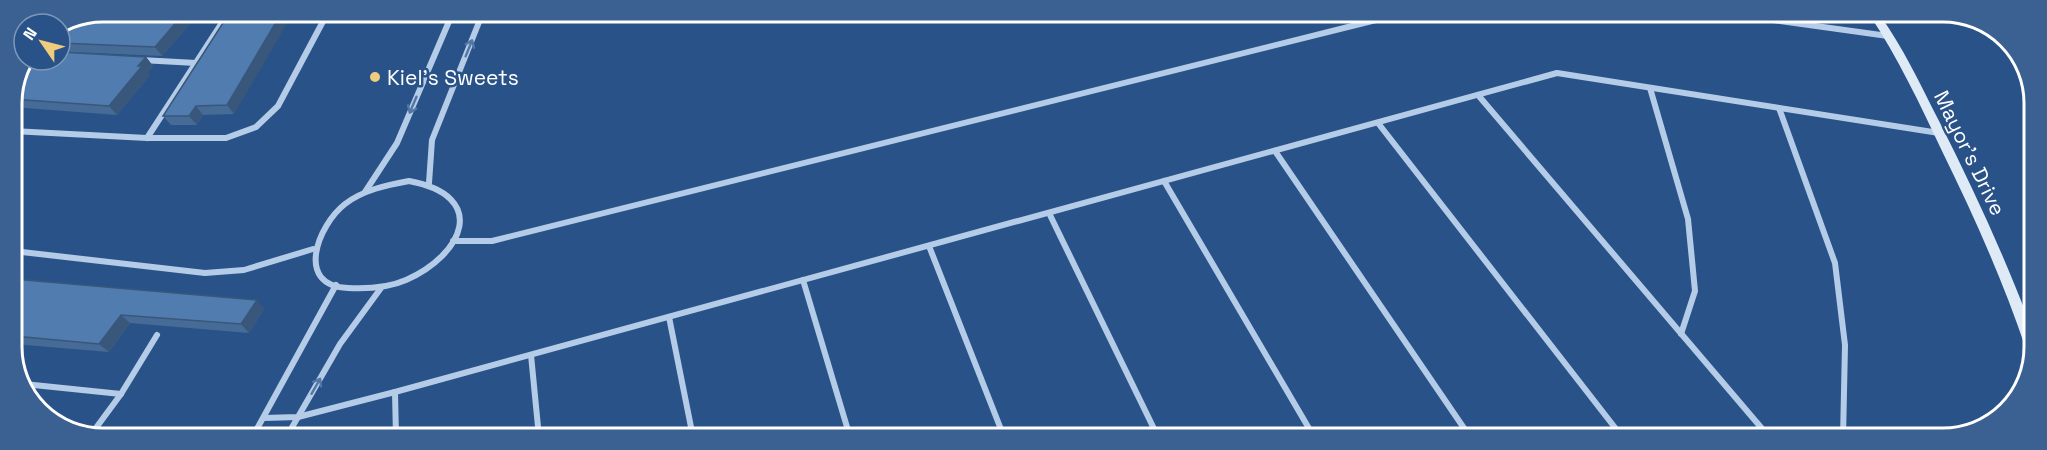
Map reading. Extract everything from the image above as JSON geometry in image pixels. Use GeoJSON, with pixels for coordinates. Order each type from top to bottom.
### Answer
{"type":"FeatureCollection","features":[{"type":"Feature","properties":{"kind":"street"},"geometry":{"type":"LineString","coordinates":[[147,138],[223,22]]}},
{"type":"Feature","properties":{"kind":"street"},"geometry":{"type":"LineString","coordinates":[[23,132],[147,138],[226,138],[256,127],[278,106],[323,22]]}},
{"type":"Feature","properties":{"kind":"street"},"geometry":{"type":"LineString","coordinates":[[365,192],[397,143],[449,22]]}},
{"type":"Feature","properties":{"kind":"street"},"geometry":{"type":"LineString","coordinates":[[429,183],[432,140],[479,22]]}},
{"type":"Feature","properties":{"kind":"street"},"geometry":{"type":"LineString","coordinates":[[453,241],[492,241],[1368,22]]}},
{"type":"Feature","properties":{"kind":"street"},"geometry":{"type":"LineString","coordinates":[[1783,22],[1891,36]]}},
{"type":"Feature","properties":{"kind":"street","name":"Mayor's Drive"},"geometry":{"type":"LineString","coordinates":[[1880,22],[1891,36],[1994,249],[2024,326]]}},
{"type":"Feature","properties":{"kind":"street"},"geometry":{"type":"LineString","coordinates":[[128,59],[196,63]]}},
{"type":"Feature","properties":{"kind":"street"},"geometry":{"type":"LineString","coordinates":[[264,418],[298,417],[395,392],[1557,73],[1939,133]]}},
{"type":"Feature","properties":{"kind":"street"},"geometry":{"type":"LineString","coordinates":[[1650,88],[1688,219],[1695,291],[1681,334]]}},
{"type":"Feature","properties":{"kind":"street"},"geometry":{"type":"LineString","coordinates":[[1478,95],[1761,427]]}},
{"type":"Feature","properties":{"kind":"street"},"geometry":{"type":"LineString","coordinates":[[1779,108],[1834,263],[1845,345],[1843,427]]}},
{"type":"Feature","properties":{"kind":"street"},"geometry":{"type":"LineString","coordinates":[[1378,123],[1615,427]]}},
{"type":"Feature","properties":{"kind":"street"},"geometry":{"type":"LineString","coordinates":[[1275,151],[1463,427]]}},
{"type":"Feature","properties":{"kind":"street"},"geometry":{"type":"LineString","coordinates":[[409,181],[429,183],[446,190],[457,202],[461,217],[453,241],[446,252],[428,268],[406,280],[381,288],[357,290],[336,285],[322,277],[315,264],[313,249],[319,233],[330,217],[365,192],[409,181]]}},
{"type":"Feature","properties":{"kind":"street"},"geometry":{"type":"LineString","coordinates":[[1164,181],[1308,427]]}},
{"type":"Feature","properties":{"kind":"street"},"geometry":{"type":"LineString","coordinates":[[1049,213],[1153,427]]}},
{"type":"Feature","properties":{"kind":"street"},"geometry":{"type":"LineString","coordinates":[[928,246],[1000,428]]}},
{"type":"Feature","properties":{"kind":"street"},"geometry":{"type":"LineString","coordinates":[[22,251],[205,273],[244,270],[313,249]]}},
{"type":"Feature","properties":{"kind":"street"},"geometry":{"type":"LineString","coordinates":[[803,280],[847,428]]}},
{"type":"Feature","properties":{"kind":"street"},"geometry":{"type":"LineString","coordinates":[[258,428],[336,285]]}},
{"type":"Feature","properties":{"kind":"street"},"geometry":{"type":"LineString","coordinates":[[292,428],[340,344],[381,288]]}},
{"type":"Feature","properties":{"kind":"street"},"geometry":{"type":"LineString","coordinates":[[669,317],[691,428]]}},
{"type":"Feature","properties":{"kind":"street"},"geometry":{"type":"LineString","coordinates":[[97,427],[121,394],[157,334]]}},
{"type":"Feature","properties":{"kind":"street"},"geometry":{"type":"LineString","coordinates":[[531,355],[538,428]]}},
{"type":"Feature","properties":{"kind":"street"},"geometry":{"type":"LineString","coordinates":[[33,385],[121,394]]}},
{"type":"Feature","properties":{"kind":"street"},"geometry":{"type":"LineString","coordinates":[[395,392],[396,428]]}},
{"type":"Feature","properties":{"kind":"building"},"geometry":{"type":"Polygon","coordinates":[[[104,22],[176,22],[155,47],[72,44],[72,29],[104,22]]]}},
{"type":"Feature","properties":{"kind":"building"},"geometry":{"type":"Polygon","coordinates":[[[224,22],[276,22],[227,105],[196,106],[189,116],[163,116],[224,22]]]}},
{"type":"Feature","properties":{"kind":"building"},"geometry":{"type":"Polygon","coordinates":[[[72,53],[146,57],[138,66],[142,66],[109,106],[23,100],[25,83],[29,72],[72,72],[72,53]]]}},
{"type":"Feature","properties":{"kind":"building"},"geometry":{"type":"Polygon","coordinates":[[[22,280],[257,300],[241,324],[121,315],[99,344],[22,337],[22,280]]]}},
{"type":"Feature","properties":{"kind":"place","name":"Kiel's Sweets"},"geometry":{"type":"Point","coordinates":[375,77]}}]}
